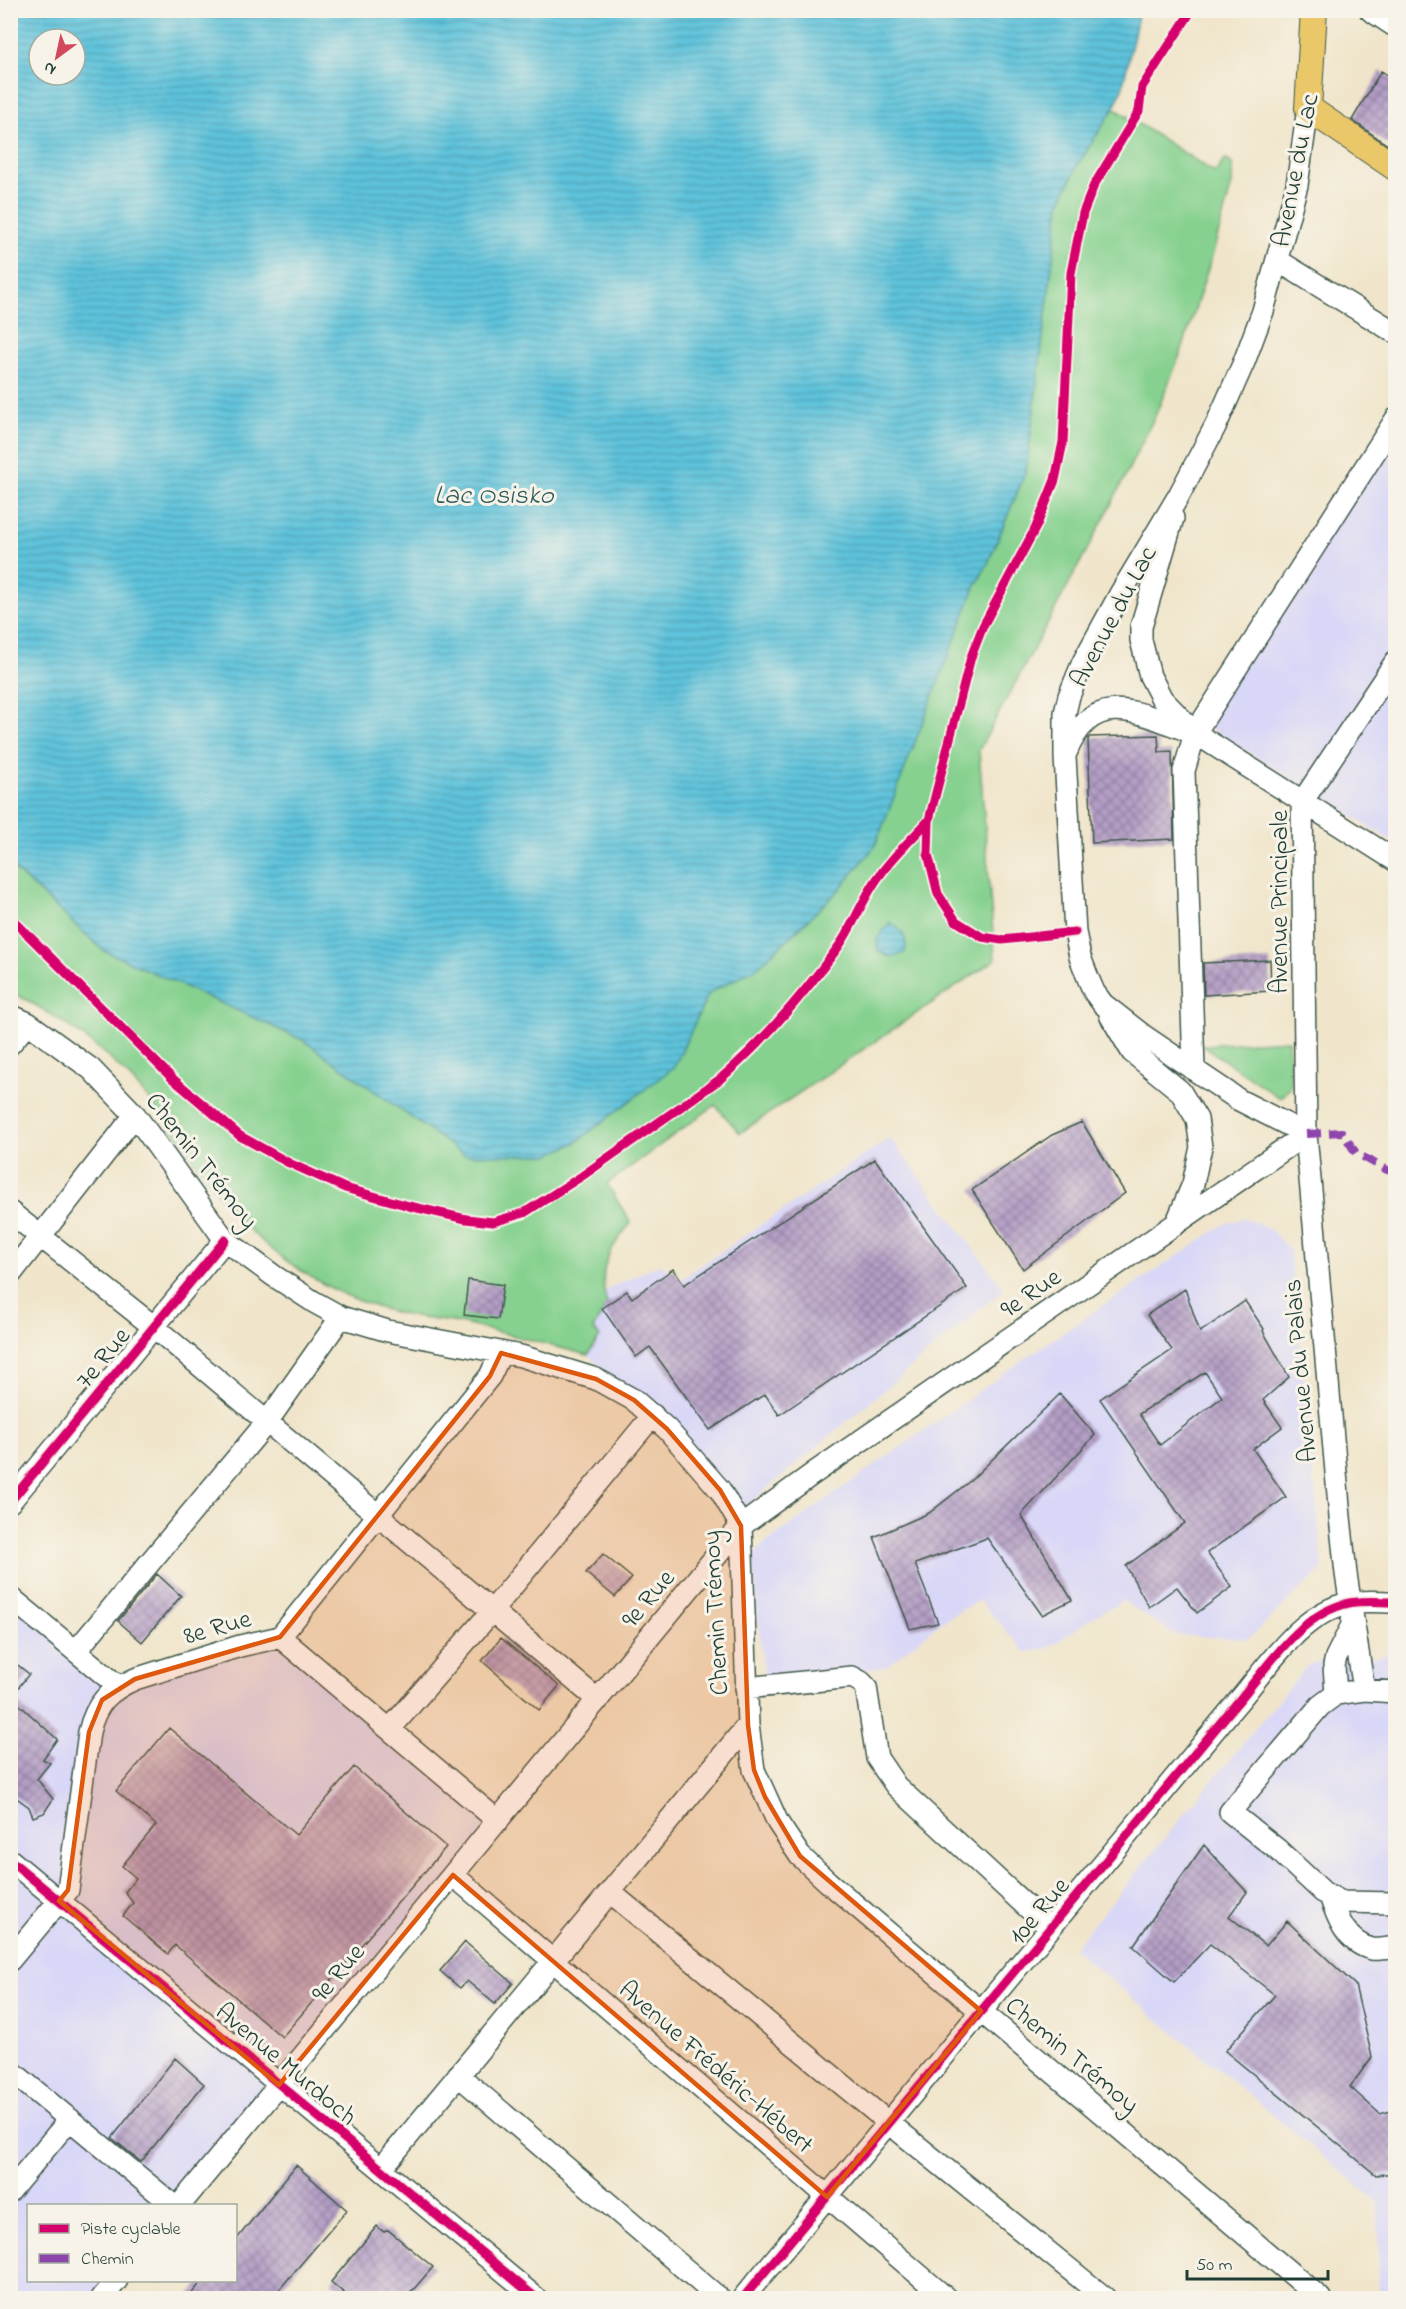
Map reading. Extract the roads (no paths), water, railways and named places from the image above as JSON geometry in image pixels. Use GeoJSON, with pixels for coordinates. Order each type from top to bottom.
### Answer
{"type":"FeatureCollection","features":[{"type":"Feature","properties":{"kind":"main road","name":"Avenue du Lac"},"geometry":{"type":"LineString","coordinates":[[1308,108],[1314,10]]}},
{"type":"Feature","properties":{"kind":"main road"},"geometry":{"type":"LineString","coordinates":[[1308,108],[1395,168]]}},
{"type":"Feature","properties":{"kind":"street"},"geometry":{"type":"LineString","coordinates":[[1370,10],[1395,27]]}},
{"type":"Feature","properties":{"kind":"street","name":"Avenue du Lac"},"geometry":{"type":"LineString","coordinates":[[1306,1134],[1239,1100],[1144,1036],[1104,1004],[1094,992],[1080,957],[1075,932],[1065,756],[1065,713],[1075,679],[1120,594],[1178,497],[1217,423],[1244,362],[1263,310],[1297,185],[1308,108]]}},
{"type":"Feature","properties":{"kind":"street"},"geometry":{"type":"LineString","coordinates":[[1277,260],[1395,333]]}},
{"type":"Feature","properties":{"kind":"street"},"geometry":{"type":"LineString","coordinates":[[1194,1068],[1184,771],[1195,733],[1395,419]]}},
{"type":"Feature","properties":{"kind":"street"},"geometry":{"type":"LineString","coordinates":[[1178,497],[1142,627],[1142,640],[1150,676],[1162,699],[1195,733],[1395,861]]}},
{"type":"Feature","properties":{"kind":"street","name":"Avenue Principale"},"geometry":{"type":"LineString","coordinates":[[1306,1134],[1302,802],[1395,661]]}},
{"type":"Feature","properties":{"kind":"street"},"geometry":{"type":"LineString","coordinates":[[1065,756],[1080,727],[1099,715],[1116,709],[1136,712],[1195,733]]}},
{"type":"Feature","properties":{"kind":"street"},"geometry":{"type":"LineString","coordinates":[[1104,1004],[1132,1052],[1180,1091],[1197,1119],[1201,1147],[1194,1184],[1176,1224]]}},
{"type":"Feature","properties":{"kind":"street"},"geometry":{"type":"LineString","coordinates":[[10,1044],[19,1019]]}},
{"type":"Feature","properties":{"kind":"street","name":"Chemin Trémoy"},"geometry":{"type":"LineString","coordinates":[[19,1019],[91,1069],[135,1115],[225,1240],[273,1276],[340,1317],[388,1331],[521,1356],[596,1380],[634,1400],[653,1415],[720,1490],[741,1526],[746,1688],[754,1770],[778,1823],[800,1856],[1320,2298]]}},
{"type":"Feature","properties":{"kind":"street"},"geometry":{"type":"LineString","coordinates":[[10,1275],[42,1238],[135,1115]]}},
{"type":"Feature","properties":{"kind":"street","name":"9e Rue"},"geometry":{"type":"LineString","coordinates":[[180,2204],[741,1526],[814,1473],[1306,1134]]}},
{"type":"Feature","properties":{"kind":"street","name":"Avenue du Palais"},"geometry":{"type":"LineString","coordinates":[[1306,1134],[1340,1517],[1350,1603]]}},
{"type":"Feature","properties":{"kind":"street"},"geometry":{"type":"LineString","coordinates":[[10,1212],[154,1327],[598,1700]]}},
{"type":"Feature","properties":{"kind":"street","name":"7e Rue"},"geometry":{"type":"LineString","coordinates":[[10,1502],[225,1240]]}},
{"type":"Feature","properties":{"kind":"street"},"geometry":{"type":"LineString","coordinates":[[76,1651],[267,1422],[340,1317]]}},
{"type":"Feature","properties":{"kind":"street","name":"8e Rue"},"geometry":{"type":"LineString","coordinates":[[10,1960],[69,1890],[84,1761],[92,1721],[102,1700],[118,1686],[135,1679],[240,1646],[280,1637],[490,1376],[501,1353]]}},
{"type":"Feature","properties":{"kind":"street"},"geometry":{"type":"LineString","coordinates":[[390,1729],[492,1611],[653,1415]]}},
{"type":"Feature","properties":{"kind":"street"},"geometry":{"type":"LineString","coordinates":[[10,1597],[118,1686]]}},
{"type":"Feature","properties":{"kind":"street","name":"10e Rue"},"geometry":{"type":"LineString","coordinates":[[743,2298],[1308,1620],[1330,1609],[1350,1603],[1395,1602]]}},
{"type":"Feature","properties":{"kind":"street"},"geometry":{"type":"LineString","coordinates":[[1350,1603],[1364,1690]]}},
{"type":"Feature","properties":{"kind":"street"},"geometry":{"type":"LineString","coordinates":[[1336,1694],[1334,1666],[1352,1625],[1350,1603]]}},
{"type":"Feature","properties":{"kind":"street"},"geometry":{"type":"LineString","coordinates":[[280,1637],[498,1821]]}},
{"type":"Feature","properties":{"kind":"street"},"geometry":{"type":"LineString","coordinates":[[746,1688],[852,1677],[861,1682],[866,1687],[877,1758],[896,1786],[1050,1928]]}},
{"type":"Feature","properties":{"kind":"street"},"geometry":{"type":"LineString","coordinates":[[1395,1692],[1364,1690],[1336,1694],[1320,1706],[1230,1812],[1330,1896],[1342,1902],[1395,1903]]}},
{"type":"Feature","properties":{"kind":"street"},"geometry":{"type":"LineString","coordinates":[[381,2169],[748,1725]]}},
{"type":"Feature","properties":{"kind":"street","name":"Avenue Murdoch"},"geometry":{"type":"LineString","coordinates":[[10,1860],[536,2298]]}},
{"type":"Feature","properties":{"kind":"street","name":"Avenue Frédéric-Hébert"},"geometry":{"type":"LineString","coordinates":[[453,1875],[946,2298]]}},
{"type":"Feature","properties":{"kind":"street"},"geometry":{"type":"LineString","coordinates":[[610,1892],[889,2123],[1106,2298]]}},
{"type":"Feature","properties":{"kind":"street"},"geometry":{"type":"LineString","coordinates":[[1330,1896],[1337,1918],[1350,1937],[1372,1949],[1395,1947]]}},
{"type":"Feature","properties":{"kind":"street"},"geometry":{"type":"LineString","coordinates":[[10,2070],[173,2204]]}},
{"type":"Feature","properties":{"kind":"street"},"geometry":{"type":"LineString","coordinates":[[458,2075],[719,2298]]}},
{"type":"Feature","properties":{"kind":"street"},"geometry":{"type":"LineString","coordinates":[[10,2191],[70,2119]]}},
{"type":"Feature","properties":{"kind":"street"},"geometry":{"type":"LineString","coordinates":[[102,2298],[115,2282]]}},
{"type":"Feature","properties":{"kind":"water","name":"Lac Osisko"},"geometry":{"type":"Polygon","coordinates":[[[10,11],[1139,11],[1122,90],[1114,108],[1078,164],[1060,203],[1026,471],[988,563],[975,587],[875,846],[840,889],[758,967],[709,993],[674,1067],[575,1143],[549,1155],[464,1155],[303,1040],[103,950],[11,866],[10,11]]]}},
{"type":"Feature","properties":{"kind":"water"},"geometry":{"type":"Polygon","coordinates":[[[890,922],[901,931],[906,942],[905,952],[895,956],[888,956],[878,951],[877,939],[890,922]]]}}]}
